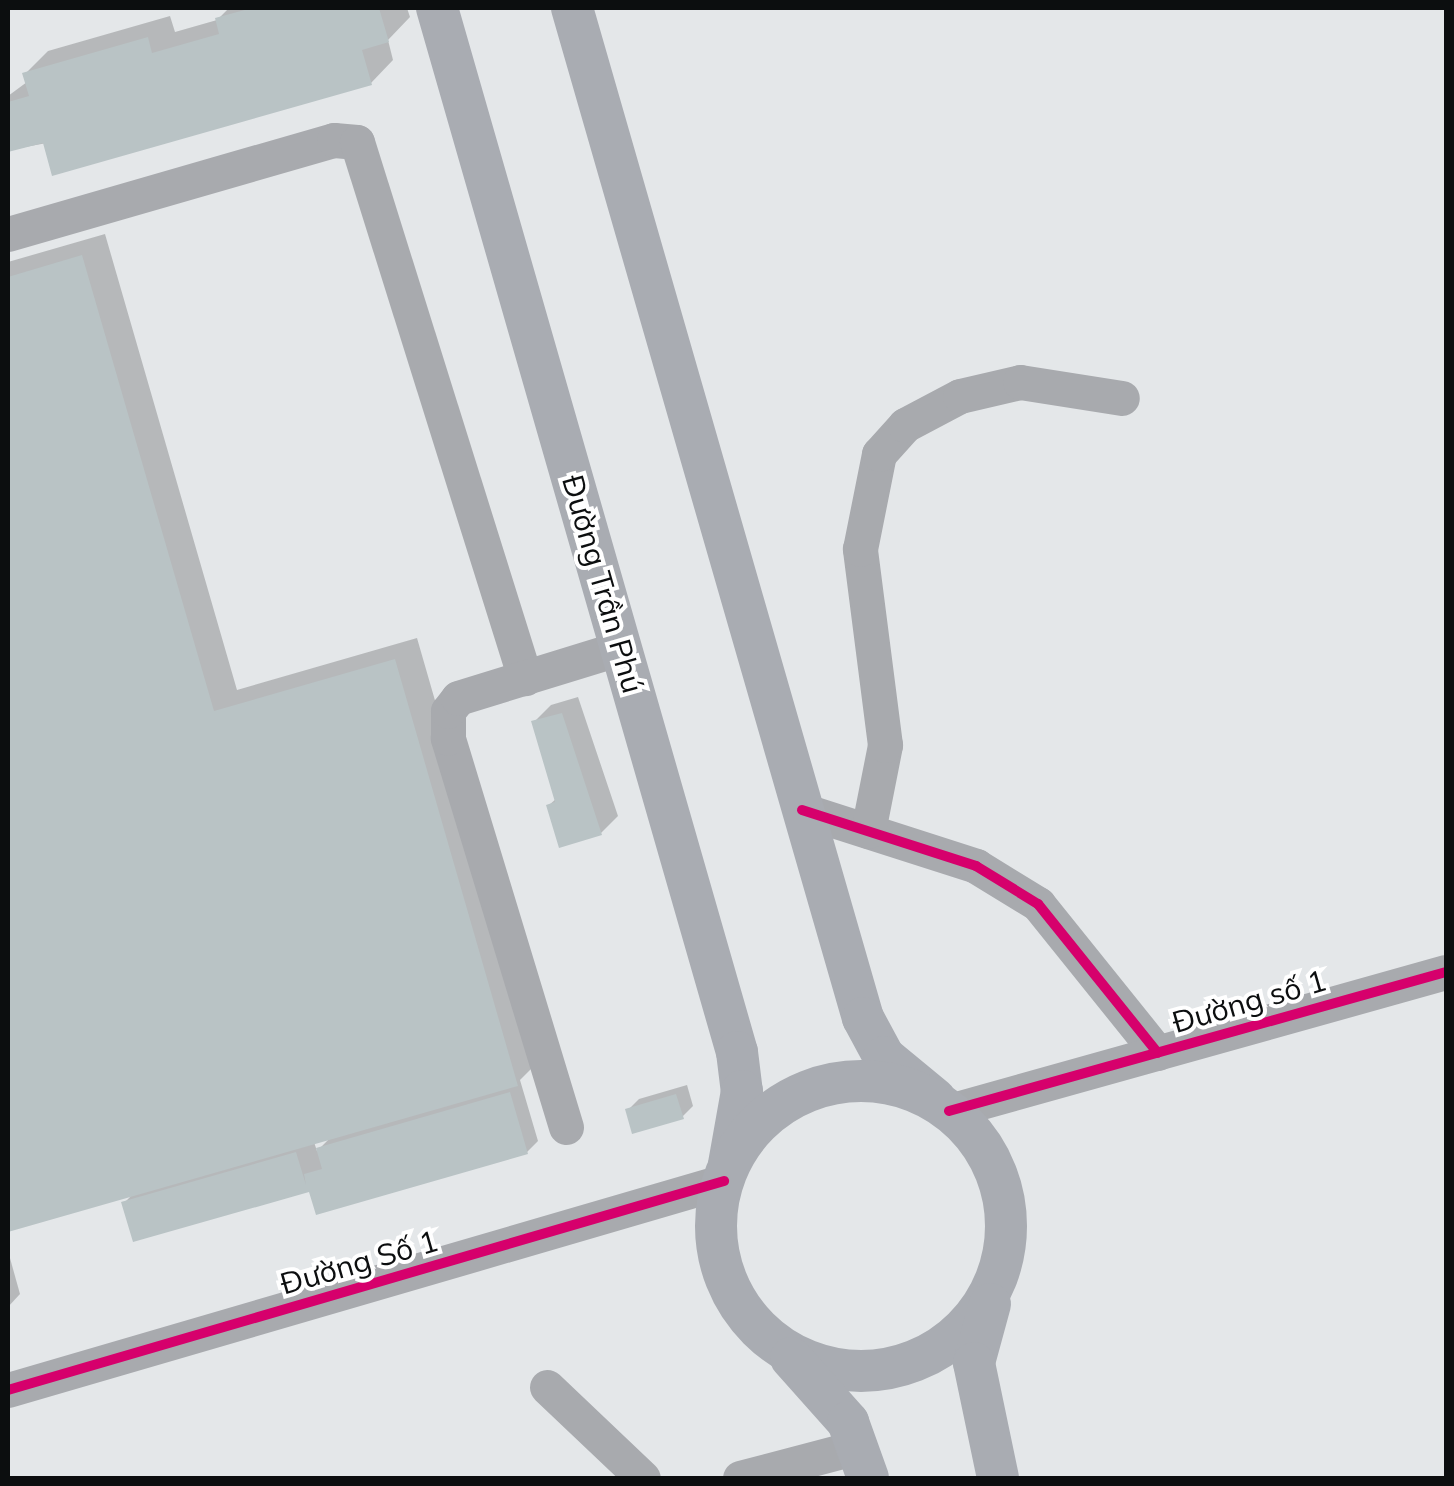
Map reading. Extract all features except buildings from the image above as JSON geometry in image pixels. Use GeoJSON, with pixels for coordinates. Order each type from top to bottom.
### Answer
{"type":"FeatureCollection","features":[{"type":"Feature","properties":{"kind":"main road","name":"Đường Trần Phú"},"geometry":{"type":"LineString","coordinates":[[437,8],[737,1052],[742,1091],[726,1172]]}},
{"type":"Feature","properties":{"kind":"main road"},"geometry":{"type":"LineString","coordinates":[[572,8],[863,1018],[884,1057],[972,1130],[997,1171],[1008,1218],[1003,1266],[974,1364],[998,1478]]}},
{"type":"Feature","properties":{"kind":"main road"},"geometry":{"type":"LineString","coordinates":[[862,1463],[848,1422],[818,1382],[768,1338],[736,1302],[718,1258],[716,1210],[726,1172],[762,1120],[795,1096],[826,1086],[890,1083],[942,1105]]}},
{"type":"Feature","properties":{"kind":"main road"},"geometry":{"type":"LineString","coordinates":[[768,1338],[814,1364],[857,1372],[905,1365],[948,1343],[967,1324],[1003,1266]]}},
{"type":"Feature","properties":{"kind":"street"},"geometry":{"type":"LineString","coordinates":[[8,234],[334,140],[357,142],[525,678]]}},
{"type":"Feature","properties":{"kind":"street"},"geometry":{"type":"LineString","coordinates":[[868,832],[885,745],[860,549],[878,454],[905,424],[960,396],[1020,382],[1122,398]]}},
{"type":"Feature","properties":{"kind":"street"},"geometry":{"type":"LineString","coordinates":[[566,1127],[448,738],[448,711],[458,698],[621,648]]}},
{"type":"Feature","properties":{"kind":"street"},"geometry":{"type":"LineString","coordinates":[[802,810],[976,866],[1038,904],[1158,1053]]}},
{"type":"Feature","properties":{"kind":"street","name":"Đường số 1"},"geometry":{"type":"LineString","coordinates":[[942,1105],[1158,1053],[1446,972]]}},
{"type":"Feature","properties":{"kind":"street","name":"Đường Số 1"},"geometry":{"type":"LineString","coordinates":[[8,1390],[726,1172]]}},
{"type":"Feature","properties":{"kind":"street"},"geometry":{"type":"LineString","coordinates":[[547,1387],[644,1478]]}},
{"type":"Feature","properties":{"kind":"street"},"geometry":{"type":"LineString","coordinates":[[740,1478],[862,1463]]}},
{"type":"Feature","properties":{"kind":"cycle path"},"geometry":{"type":"LineString","coordinates":[[802,810],[976,866],[1038,904],[1158,1053]]}},
{"type":"Feature","properties":{"kind":"cycle path"},"geometry":{"type":"LineString","coordinates":[[949,1111],[1446,972]]}},
{"type":"Feature","properties":{"kind":"cycle path"},"geometry":{"type":"LineString","coordinates":[[8,1390],[724,1181]]}}]}
